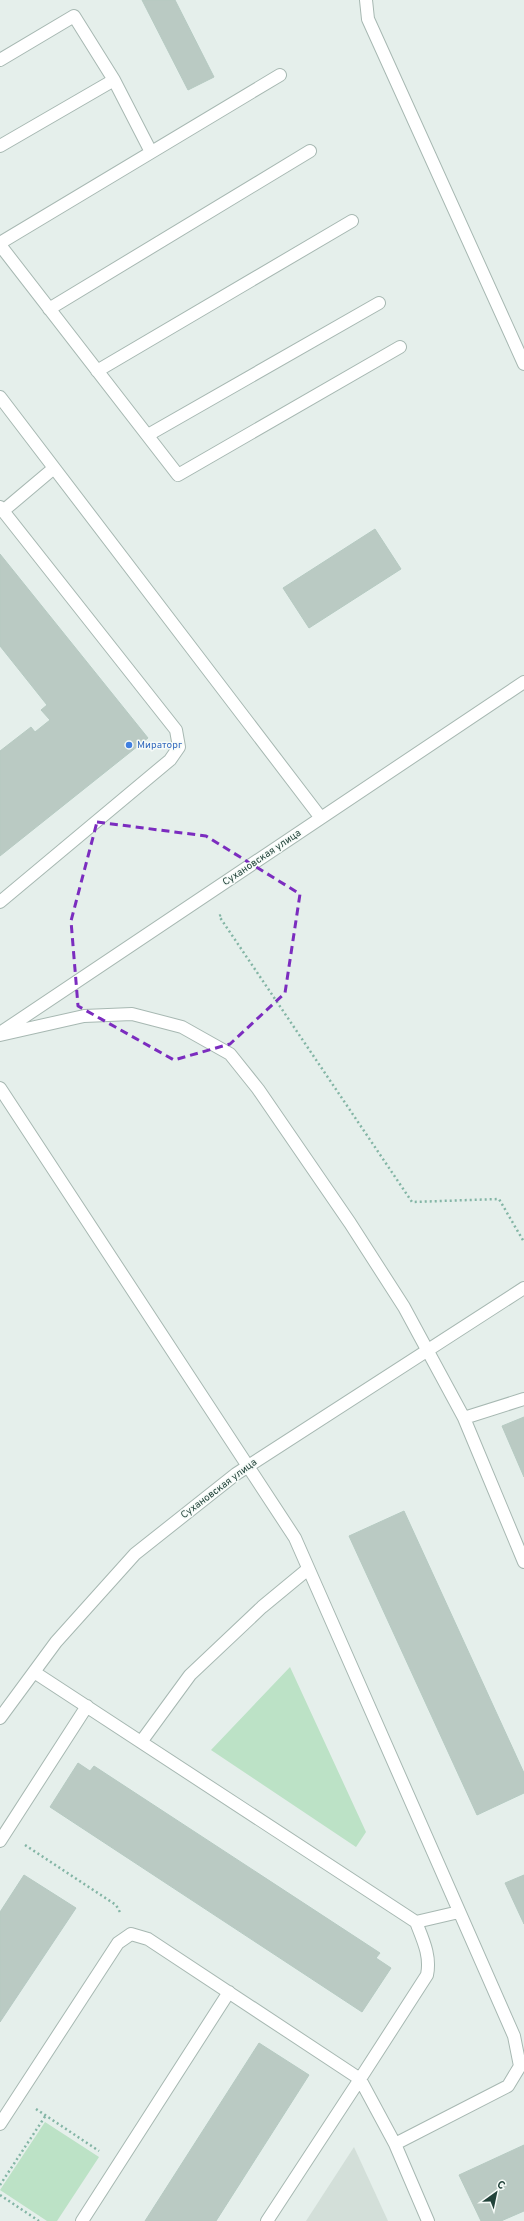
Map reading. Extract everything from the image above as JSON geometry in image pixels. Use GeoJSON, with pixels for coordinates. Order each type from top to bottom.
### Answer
{"type":"FeatureCollection","features":[{"type":"Feature","properties":{"kind":"street"},"geometry":{"type":"LineString","coordinates":[[366,0],[368,19],[524,364]]}},
{"type":"Feature","properties":{"kind":"street"},"geometry":{"type":"LineString","coordinates":[[0,60],[74,16],[114,80],[151,152]]}},
{"type":"Feature","properties":{"kind":"street"},"geometry":{"type":"LineString","coordinates":[[280,75],[0,244],[178,475],[400,347]]}},
{"type":"Feature","properties":{"kind":"street"},"geometry":{"type":"LineString","coordinates":[[0,146],[114,80]]}},
{"type":"Feature","properties":{"kind":"street"},"geometry":{"type":"LineString","coordinates":[[49,309],[310,151]]}},
{"type":"Feature","properties":{"kind":"street"},"geometry":{"type":"LineString","coordinates":[[97,371],[352,220]]}},
{"type":"Feature","properties":{"kind":"street"},"geometry":{"type":"LineString","coordinates":[[148,435],[379,302]]}},
{"type":"Feature","properties":{"kind":"street"},"geometry":{"type":"LineString","coordinates":[[0,397],[321,818]]}},
{"type":"Feature","properties":{"kind":"street"},"geometry":{"type":"LineString","coordinates":[[0,902],[170,760],[179,747],[176,730],[1,509],[54,468]]}},
{"type":"Feature","properties":{"kind":"street","name":"Сухановская улица"},"geometry":{"type":"LineString","coordinates":[[0,1034],[524,682]]}},
{"type":"Feature","properties":{"kind":"street"},"geometry":{"type":"LineString","coordinates":[[0,1034],[84,1016],[132,1014],[182,1027],[230,1054],[258,1089],[350,1223],[404,1307],[464,1418],[524,1562]]}},
{"type":"Feature","properties":{"kind":"street"},"geometry":{"type":"LineString","coordinates":[[0,1088],[295,1538],[514,2036],[520,2066],[508,2086],[395,2144]]}},
{"type":"Feature","properties":{"kind":"street","name":"Сухановская улица"},"geometry":{"type":"LineString","coordinates":[[0,1718],[56,1642],[135,1554],[248,1466],[427,1352],[524,1288]]}},
{"type":"Feature","properties":{"kind":"street"},"geometry":{"type":"LineString","coordinates":[[464,1418],[524,1399]]}},
{"type":"Feature","properties":{"kind":"street"},"geometry":{"type":"LineString","coordinates":[[141,1742],[190,1675],[262,1607],[308,1569]]}},
{"type":"Feature","properties":{"kind":"street"},"geometry":{"type":"LineString","coordinates":[[34,1672],[416,1922],[428,1953],[429,1964],[427,1975],[267,2221]]}},
{"type":"Feature","properties":{"kind":"street"},"geometry":{"type":"LineString","coordinates":[[0,1841],[87,1706]]}},
{"type":"Feature","properties":{"kind":"street"},"geometry":{"type":"LineString","coordinates":[[416,1922],[460,1912]]}},
{"type":"Feature","properties":{"kind":"street"},"geometry":{"type":"LineString","coordinates":[[0,2124],[118,1943],[131,1934],[148,1939],[360,2079],[395,2144],[428,2221]]}},
{"type":"Feature","properties":{"kind":"street"},"geometry":{"type":"LineString","coordinates":[[82,2221],[229,1992]]}},
{"type":"Feature","properties":{"kind":"path"},"geometry":{"type":"LineString","coordinates":[[219,916],[412,1202],[499,1199],[524,1242]]}},
{"type":"Feature","properties":{"kind":"path"},"geometry":{"type":"LineString","coordinates":[[23,1844],[116,1905],[131,1934]]}},
{"type":"Feature","properties":{"kind":"path"},"geometry":{"type":"LineString","coordinates":[[18,2097],[119,2164]]}},
{"type":"Feature","properties":{"kind":"path"},"geometry":{"type":"LineString","coordinates":[[0,2184],[46,2115]]}},
{"type":"Feature","properties":{"kind":"path"},"geometry":{"type":"LineString","coordinates":[[0,2195],[38,2221]]}},
{"type":"Feature","properties":{"kind":"highlighted area"},"geometry":{"type":"Polygon","coordinates":[[[97,822],[206,836],[300,894],[285,993],[230,1044],[174,1060],[78,1006],[71,921],[97,822]]]}},
{"type":"Feature","properties":{"kind":"shaded area"},"geometry":{"type":"Polygon","coordinates":[[[354,2147],[388,2221],[306,2221],[354,2147]]]}},
{"type":"Feature","properties":{"kind":"green space"},"geometry":{"type":"Polygon","coordinates":[[[290,1667],[366,1832],[356,1847],[211,1750],[290,1667]]]}},
{"type":"Feature","properties":{"kind":"green space"},"geometry":{"type":"Polygon","coordinates":[[[45,2122],[99,2157],[57,2221],[47,2221],[0,2190],[45,2122]]]}},
{"type":"Feature","properties":{"kind":"building"},"geometry":{"type":"Polygon","coordinates":[[[142,0],[175,0],[214,77],[188,90],[142,0]]]}},
{"type":"Feature","properties":{"kind":"building"},"geometry":{"type":"Polygon","coordinates":[[[375,529],[401,569],[309,628],[283,588],[375,529]]]}},
{"type":"Feature","properties":{"kind":"building"},"geometry":{"type":"Polygon","coordinates":[[[0,554],[148,738],[0,856],[0,751],[31,727],[35,732],[50,720],[41,710],[47,705],[0,646],[0,554]]]}},
{"type":"Feature","properties":{"kind":"building"},"geometry":{"type":"Polygon","coordinates":[[[524,1417],[524,1477],[502,1426],[524,1417]]]}},
{"type":"Feature","properties":{"kind":"building"},"geometry":{"type":"Polygon","coordinates":[[[404,1511],[524,1773],[524,1793],[477,1815],[349,1536],[404,1511]]]}},
{"type":"Feature","properties":{"kind":"building"},"geometry":{"type":"Polygon","coordinates":[[[78,1763],[90,1771],[94,1766],[380,1953],[376,1958],[391,1968],[362,2012],[50,1807],[78,1763]]]}},
{"type":"Feature","properties":{"kind":"building"},"geometry":{"type":"Polygon","coordinates":[[[24,1875],[76,1908],[0,2022],[0,1912],[24,1875]]]}},
{"type":"Feature","properties":{"kind":"building"},"geometry":{"type":"Polygon","coordinates":[[[524,1875],[524,1924],[505,1883],[524,1875]]]}},
{"type":"Feature","properties":{"kind":"building"},"geometry":{"type":"Polygon","coordinates":[[[259,2043],[309,2075],[216,2221],[145,2221],[259,2043]]]}},
{"type":"Feature","properties":{"kind":"building"},"geometry":{"type":"Polygon","coordinates":[[[524,2145],[524,2211],[501,2221],[481,2221],[459,2175],[524,2145]]]}},
{"type":"Feature","properties":{"kind":"place","name":"Мираторг"},"geometry":{"type":"Point","coordinates":[129,745]}}]}
